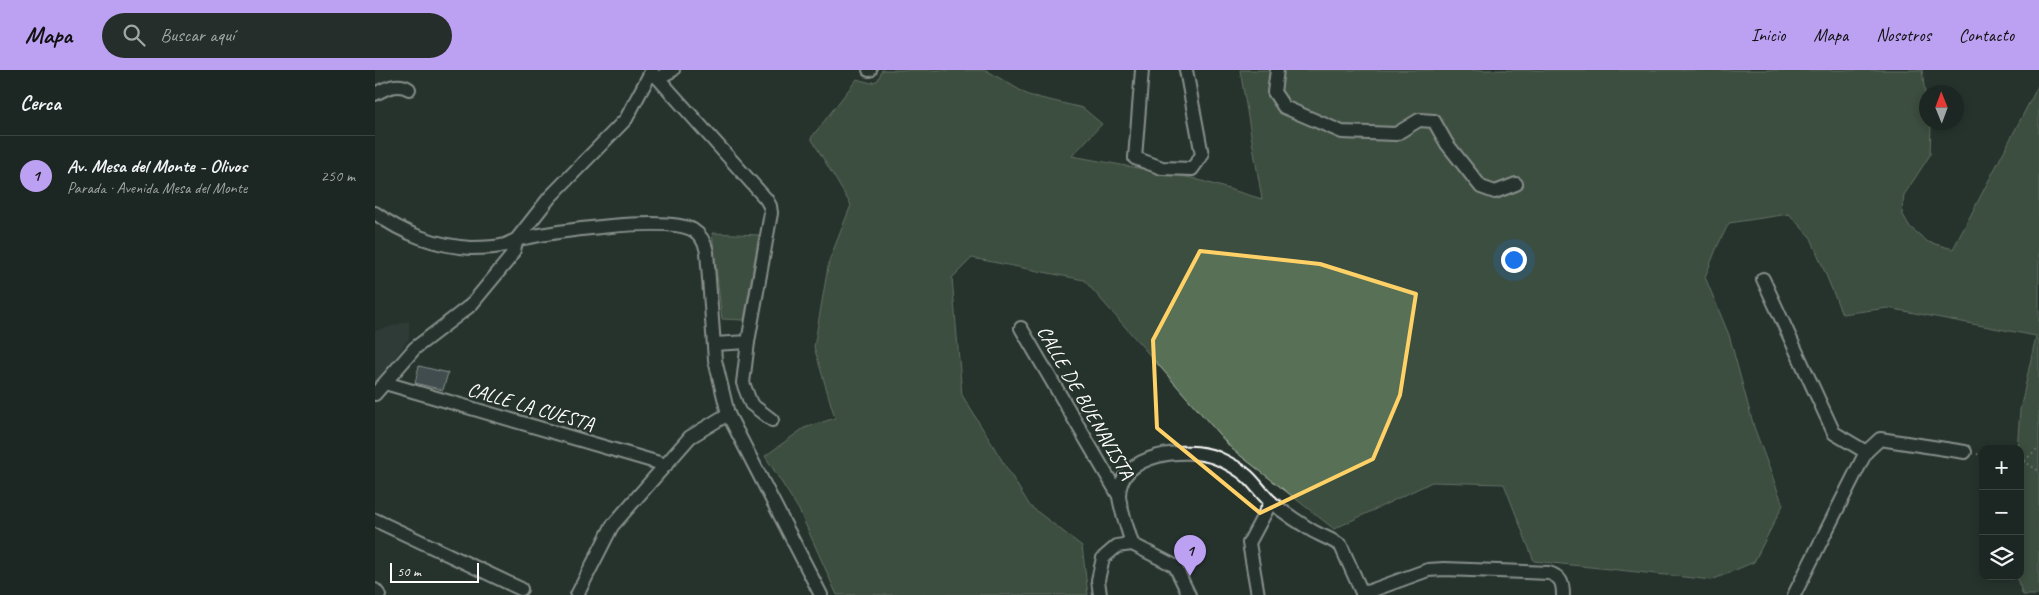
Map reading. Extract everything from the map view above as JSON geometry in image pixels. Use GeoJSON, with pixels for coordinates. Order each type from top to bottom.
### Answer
{"type":"FeatureCollection","features":[{"type":"Feature","properties":{"kind":"street"},"geometry":{"type":"LineString","coordinates":[[375,394],[415,348],[471,305],[509,259],[517,240],[550,197],[627,118],[653,74],[673,70]]}},
{"type":"Feature","properties":{"kind":"street"},"geometry":{"type":"LineString","coordinates":[[1142,70],[1135,158],[1162,168],[1192,169],[1202,155],[1186,70]]}},
{"type":"Feature","properties":{"kind":"street"},"geometry":{"type":"LineString","coordinates":[[1277,70],[1274,92],[1284,107],[1342,132],[1396,134],[1419,120],[1434,121],[1447,144],[1481,187],[1495,192],[1516,184]]}},
{"type":"Feature","properties":{"kind":"street"},"geometry":{"type":"LineString","coordinates":[[653,74],[766,199],[770,206],[771,213],[748,342],[743,383],[751,404],[772,420]]}},
{"type":"Feature","properties":{"kind":"street"},"geometry":{"type":"LineString","coordinates":[[375,94],[395,85],[403,85],[409,89]]}},
{"type":"Feature","properties":{"kind":"street"},"geometry":{"type":"LineString","coordinates":[[375,213],[393,226],[423,238],[449,245],[471,248],[494,247],[517,240],[594,228],[658,224],[680,226],[692,230],[700,236],[707,252],[715,360],[729,414],[821,595]]}},
{"type":"Feature","properties":{"kind":"street"},"geometry":{"type":"LineString","coordinates":[[1763,279],[1834,433],[1866,452]]}},
{"type":"Feature","properties":{"kind":"street","name":"CALLE DE BUENAVISTA"},"geometry":{"type":"LineString","coordinates":[[1021,328],[1119,496],[1131,544]]}},
{"type":"Feature","properties":{"kind":"street"},"geometry":{"type":"LineString","coordinates":[[714,344],[748,342]]}},
{"type":"Feature","properties":{"kind":"street","name":"CALLE LA CUESTA"},"geometry":{"type":"LineString","coordinates":[[385,383],[666,465]]}},
{"type":"Feature","properties":{"kind":"street"},"geometry":{"type":"LineString","coordinates":[[577,595],[611,526],[690,437],[729,414]]}},
{"type":"Feature","properties":{"kind":"street"},"geometry":{"type":"LineString","coordinates":[[1794,595],[1866,452],[1880,439],[1965,452]]}},
{"type":"Feature","properties":{"kind":"street"},"geometry":{"type":"LineString","coordinates":[[1119,496],[1122,484],[1131,470],[1155,456],[1175,453],[1199,453],[1218,459],[1246,475],[1271,502],[1311,530],[1341,546],[1363,595],[1428,570],[1445,569],[1549,573],[1556,575],[1561,580],[1563,595]]}},
{"type":"Feature","properties":{"kind":"street"},"geometry":{"type":"LineString","coordinates":[[1258,595],[1249,543],[1271,502]]}},
{"type":"Feature","properties":{"kind":"street"},"geometry":{"type":"LineString","coordinates":[[375,520],[521,589]]}},
{"type":"Feature","properties":{"kind":"street"},"geometry":{"type":"LineString","coordinates":[[1100,595],[1098,580],[1103,558],[1117,546],[1131,544],[1175,566],[1189,595]]}},
{"type":"Feature","properties":{"kind":"street"},"geometry":{"type":"LineString","coordinates":[[375,590],[379,595]]}},
{"type":"Feature","properties":{"kind":"path"},"geometry":{"type":"LineString","coordinates":[[2024,459],[2039,448]]}},
{"type":"Feature","properties":{"kind":"path"},"geometry":{"type":"LineString","coordinates":[[2024,462],[2039,471]]}},
{"type":"Feature","properties":{"kind":"highlighted area"},"geometry":{"type":"Polygon","coordinates":[[[1200,251],[1320,264],[1416,294],[1400,395],[1373,459],[1260,513],[1157,428],[1153,340],[1200,251]]]}},
{"type":"Feature","properties":{"kind":"shaded area"},"geometry":{"type":"Polygon","coordinates":[[[409,321],[409,338],[375,387],[375,331],[409,321]]]}},
{"type":"Feature","properties":{"kind":"green space"},"geometry":{"type":"Polygon","coordinates":[[[882,70],[986,70],[1028,95],[1083,108],[1102,124],[1072,156],[1192,178],[1262,199],[1240,70],[1922,70],[1924,85],[1919,85],[1919,130],[1931,130],[1930,155],[1904,195],[1902,213],[1910,227],[1928,242],[1953,249],[2039,84],[2039,595],[2023,595],[2017,580],[2024,580],[2024,445],[2017,445],[2020,410],[2036,336],[1888,308],[1842,314],[1811,238],[1789,214],[1729,223],[1705,277],[1729,335],[1754,427],[1783,505],[1754,562],[1712,580],[1534,561],[1504,484],[1432,482],[1334,529],[1232,449],[1084,280],[972,258],[952,278],[962,395],[1030,506],[1082,546],[1088,595],[837,595],[799,510],[765,456],[804,428],[835,418],[814,347],[829,261],[851,205],[811,138],[857,79],[871,83],[878,80],[882,70]]]}},
{"type":"Feature","properties":{"kind":"green space"},"geometry":{"type":"Polygon","coordinates":[[[712,233],[759,235],[744,320],[722,319],[712,233]]]}},
{"type":"Feature","properties":{"kind":"building"},"geometry":{"type":"Polygon","coordinates":[[[419,366],[448,373],[443,390],[415,383],[419,366]]]}},
{"type":"Feature","properties":{"kind":"place","name":"Av. Mesa del Monte - Olivos"},"geometry":{"type":"Point","coordinates":[1190,576]}}]}
